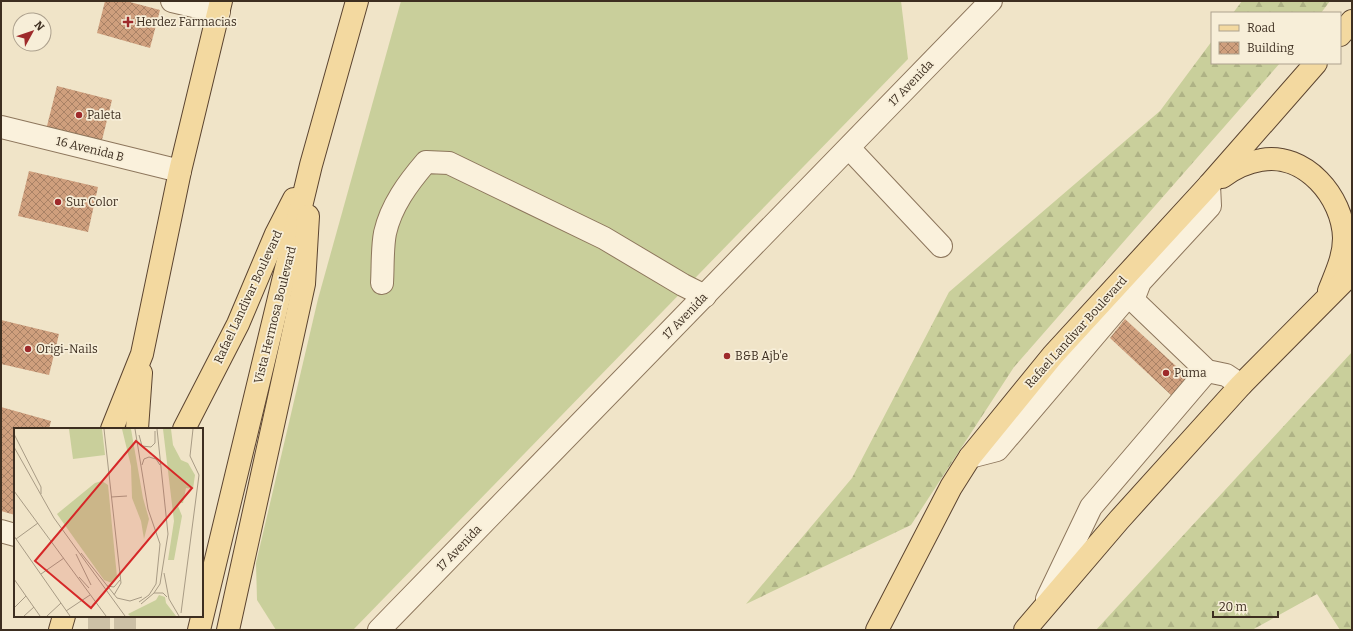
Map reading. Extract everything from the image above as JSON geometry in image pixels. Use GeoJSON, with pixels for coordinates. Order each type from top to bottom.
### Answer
{"type":"FeatureCollection","features":[{"type":"Feature","properties":{"kind":"main road","name":"Vista Hermosa Boulevard"},"geometry":{"type":"LineString","coordinates":[[203,613],[311,165],[357,1]]}},
{"type":"Feature","properties":{"kind":"main road"},"geometry":{"type":"LineString","coordinates":[[137,428],[142,354],[180,171],[220,7]]}},
{"type":"Feature","properties":{"kind":"main road"},"geometry":{"type":"LineString","coordinates":[[1341,34],[1352,21]]}},
{"type":"Feature","properties":{"kind":"main road","name":"Rafael Landivar Boulevard"},"geometry":{"type":"LineString","coordinates":[[877,630],[951,487],[970,457],[1053,355],[1209,185],[1315,64]]}},
{"type":"Feature","properties":{"kind":"main road"},"geometry":{"type":"LineString","coordinates":[[1209,185],[1230,171],[1261,160],[1280,160],[1297,165],[1320,181],[1331,195],[1340,216],[1344,238],[1341,261],[1325,301]]}},
{"type":"Feature","properties":{"kind":"main road"},"geometry":{"type":"LineString","coordinates":[[232,625],[304,284],[307,256],[311,165]]}},
{"type":"Feature","properties":{"kind":"main road","name":"Rafael Landivar Boulevard"},"geometry":{"type":"LineString","coordinates":[[185,428],[238,324],[276,234],[311,165]]}},
{"type":"Feature","properties":{"kind":"main road"},"geometry":{"type":"LineString","coordinates":[[1025,630],[1119,520],[1241,385],[1352,273]]}},
{"type":"Feature","properties":{"kind":"main road"},"geometry":{"type":"LineString","coordinates":[[112,428],[142,354]]}},
{"type":"Feature","properties":{"kind":"main road"},"geometry":{"type":"LineString","coordinates":[[60,630],[64,617]]}},
{"type":"Feature","properties":{"kind":"main road","name":"Vista Hermosa Boulevard"},"geometry":{"type":"LineString","coordinates":[[199,630],[202,617]]}},
{"type":"Feature","properties":{"kind":"street"},"geometry":{"type":"LineString","coordinates":[[172,1],[220,7]]}},
{"type":"Feature","properties":{"kind":"street","name":"17 Avenida"},"geometry":{"type":"LineString","coordinates":[[379,630],[991,1]]}},
{"type":"Feature","properties":{"kind":"street","name":"16 Avenida B"},"geometry":{"type":"LineString","coordinates":[[1,127],[180,171]]}},
{"type":"Feature","properties":{"kind":"street"},"geometry":{"type":"LineString","coordinates":[[849,148],[941,246]]}},
{"type":"Feature","properties":{"kind":"street"},"geometry":{"type":"LineString","coordinates":[[382,283],[385,233],[397,203],[407,184],[426,162],[449,163],[604,238],[683,286],[705,296]]}},
{"type":"Feature","properties":{"kind":"street"},"geometry":{"type":"LineString","coordinates":[[970,457],[997,450],[1140,282],[1210,206],[1209,185]]}},
{"type":"Feature","properties":{"kind":"street"},"geometry":{"type":"LineString","coordinates":[[1140,282],[1133,300],[1207,371],[1226,375],[1241,385]]}},
{"type":"Feature","properties":{"kind":"street"},"geometry":{"type":"LineString","coordinates":[[1042,611],[1091,507],[1207,371]]}},
{"type":"Feature","properties":{"kind":"street"},"geometry":{"type":"LineString","coordinates":[[1,531],[14,535]]}},
{"type":"Feature","properties":{"kind":"green space"},"geometry":{"type":"Polygon","coordinates":[[[401,1],[901,1],[908,59],[353,630],[276,630],[257,600],[256,563],[318,299],[401,1]]]}},
{"type":"Feature","properties":{"kind":"green space"},"geometry":{"type":"Polygon","coordinates":[[[1242,1],[1330,1],[1322,12],[1234,12],[1242,1]]]}},
{"type":"Feature","properties":{"kind":"green space"},"geometry":{"type":"Polygon","coordinates":[[[1211,42],[1211,64],[1279,64],[1014,367],[911,525],[746,604],[852,478],[949,292],[1160,111],[1211,42]]]}},
{"type":"Feature","properties":{"kind":"green space"},"geometry":{"type":"Polygon","coordinates":[[[1352,352],[1352,630],[1340,630],[1317,594],[1252,630],[1096,630],[1352,352]]]}},
{"type":"Feature","properties":{"kind":"building","name":"Herdez Farmacias"},"geometry":{"type":"Polygon","coordinates":[[[105,1],[126,1],[160,10],[150,48],[97,33],[105,1]]]}},
{"type":"Feature","properties":{"kind":"building","name":"Paleta"},"geometry":{"type":"Polygon","coordinates":[[[57,86],[112,100],[101,144],[46,130],[57,86]]]}},
{"type":"Feature","properties":{"kind":"building","name":"Sur Color"},"geometry":{"type":"Polygon","coordinates":[[[29,171],[98,187],[88,232],[18,216],[29,171]]]}},
{"type":"Feature","properties":{"kind":"building","name":"Puma"},"geometry":{"type":"Polygon","coordinates":[[[1125,319],[1203,391],[1186,409],[1110,338],[1125,319]]]}},
{"type":"Feature","properties":{"kind":"building","name":"Origi-Nails"},"geometry":{"type":"Polygon","coordinates":[[[1,320],[59,334],[49,375],[1,364],[1,320]]]}},
{"type":"Feature","properties":{"kind":"building"},"geometry":{"type":"Polygon","coordinates":[[[1,407],[51,421],[49,428],[14,428],[14,515],[1,511],[1,407]]]}},
{"type":"Feature","properties":{"kind":"tunnel"},"geometry":{"type":"LineString","coordinates":[[99,617],[99,630]]}},
{"type":"Feature","properties":{"kind":"tunnel"},"geometry":{"type":"LineString","coordinates":[[125,617],[125,630]]}},
{"type":"Feature","properties":{"kind":"place","name":"Herdez Farmacias"},"geometry":{"type":"Point","coordinates":[128,22]}},
{"type":"Feature","properties":{"kind":"place","name":"Paleta"},"geometry":{"type":"Point","coordinates":[79,115]}},
{"type":"Feature","properties":{"kind":"place","name":"Sur Color"},"geometry":{"type":"Point","coordinates":[58,202]}},
{"type":"Feature","properties":{"kind":"place","name":"Origi-Nails"},"geometry":{"type":"Point","coordinates":[28,349]}},
{"type":"Feature","properties":{"kind":"place","name":"B&B Ajb'e"},"geometry":{"type":"Point","coordinates":[727,356]}},
{"type":"Feature","properties":{"kind":"place","name":"Puma"},"geometry":{"type":"Point","coordinates":[1166,373]}}]}
